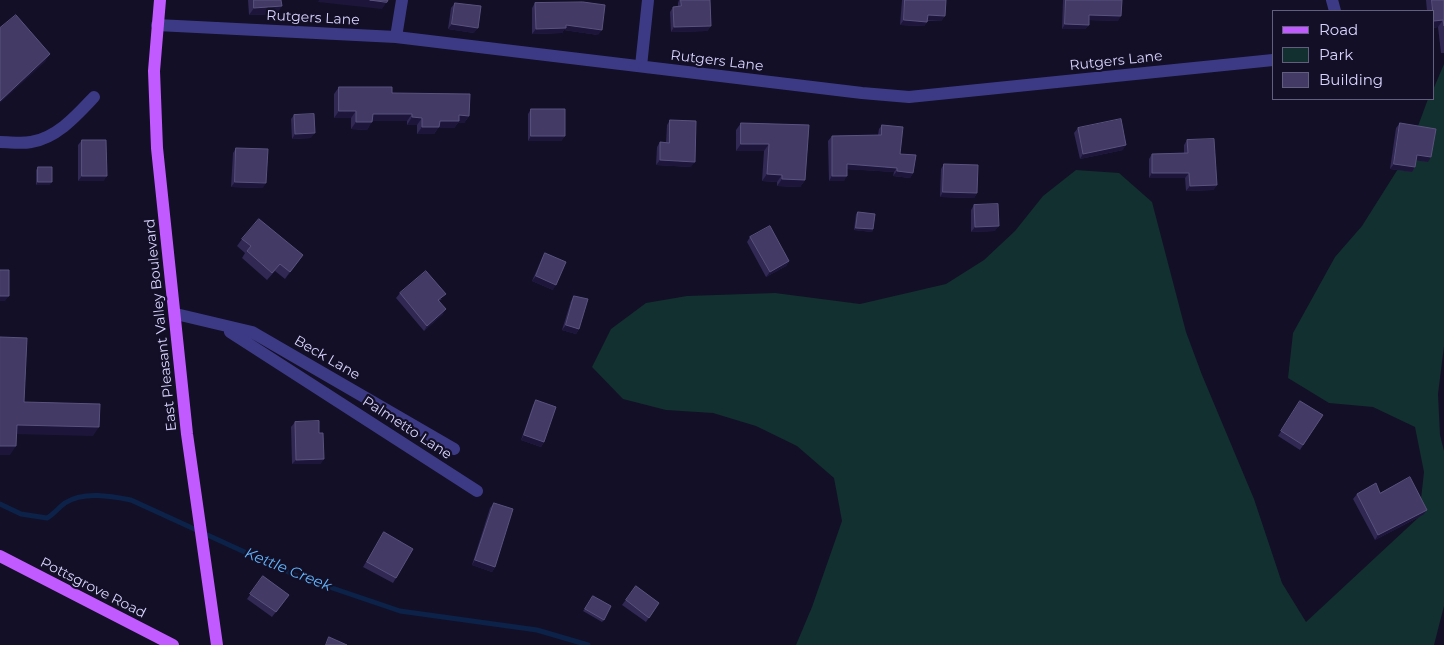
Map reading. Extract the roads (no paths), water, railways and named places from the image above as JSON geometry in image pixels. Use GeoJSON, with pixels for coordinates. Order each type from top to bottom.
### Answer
{"type":"FeatureCollection","features":[{"type":"Feature","properties":{"kind":"main road","name":"East Pleasant Valley Boulevard"},"geometry":{"type":"LineString","coordinates":[[160,0],[154,71],[157,148],[176,314],[187,434],[217,645]]}},
{"type":"Feature","properties":{"kind":"main road","name":"Pottsgrove Road"},"geometry":{"type":"LineString","coordinates":[[0,556],[173,645]]}},
{"type":"Feature","properties":{"kind":"street"},"geometry":{"type":"LineString","coordinates":[[396,37],[402,0]]}},
{"type":"Feature","properties":{"kind":"street"},"geometry":{"type":"LineString","coordinates":[[641,66],[648,0]]}},
{"type":"Feature","properties":{"kind":"street","name":"Rutgers Lane"},"geometry":{"type":"LineString","coordinates":[[157,25],[396,37],[909,97],[1272,60]]}},
{"type":"Feature","properties":{"kind":"street"},"geometry":{"type":"LineString","coordinates":[[0,142],[31,142],[48,136],[64,126],[94,97]]}},
{"type":"Feature","properties":{"kind":"street","name":"Beck Lane"},"geometry":{"type":"LineString","coordinates":[[176,314],[220,326],[252,332],[454,449]]}},
{"type":"Feature","properties":{"kind":"street","name":"Palmetto Lane"},"geometry":{"type":"LineString","coordinates":[[220,326],[242,338],[478,491]]}},
{"type":"Feature","properties":{"kind":"waterway","name":"Kettle Creek"},"geometry":{"type":"LineString","coordinates":[[0,504],[21,514],[47,518],[65,503],[80,497],[106,496],[131,500],[297,576],[400,611],[537,630],[588,645]]}}]}
